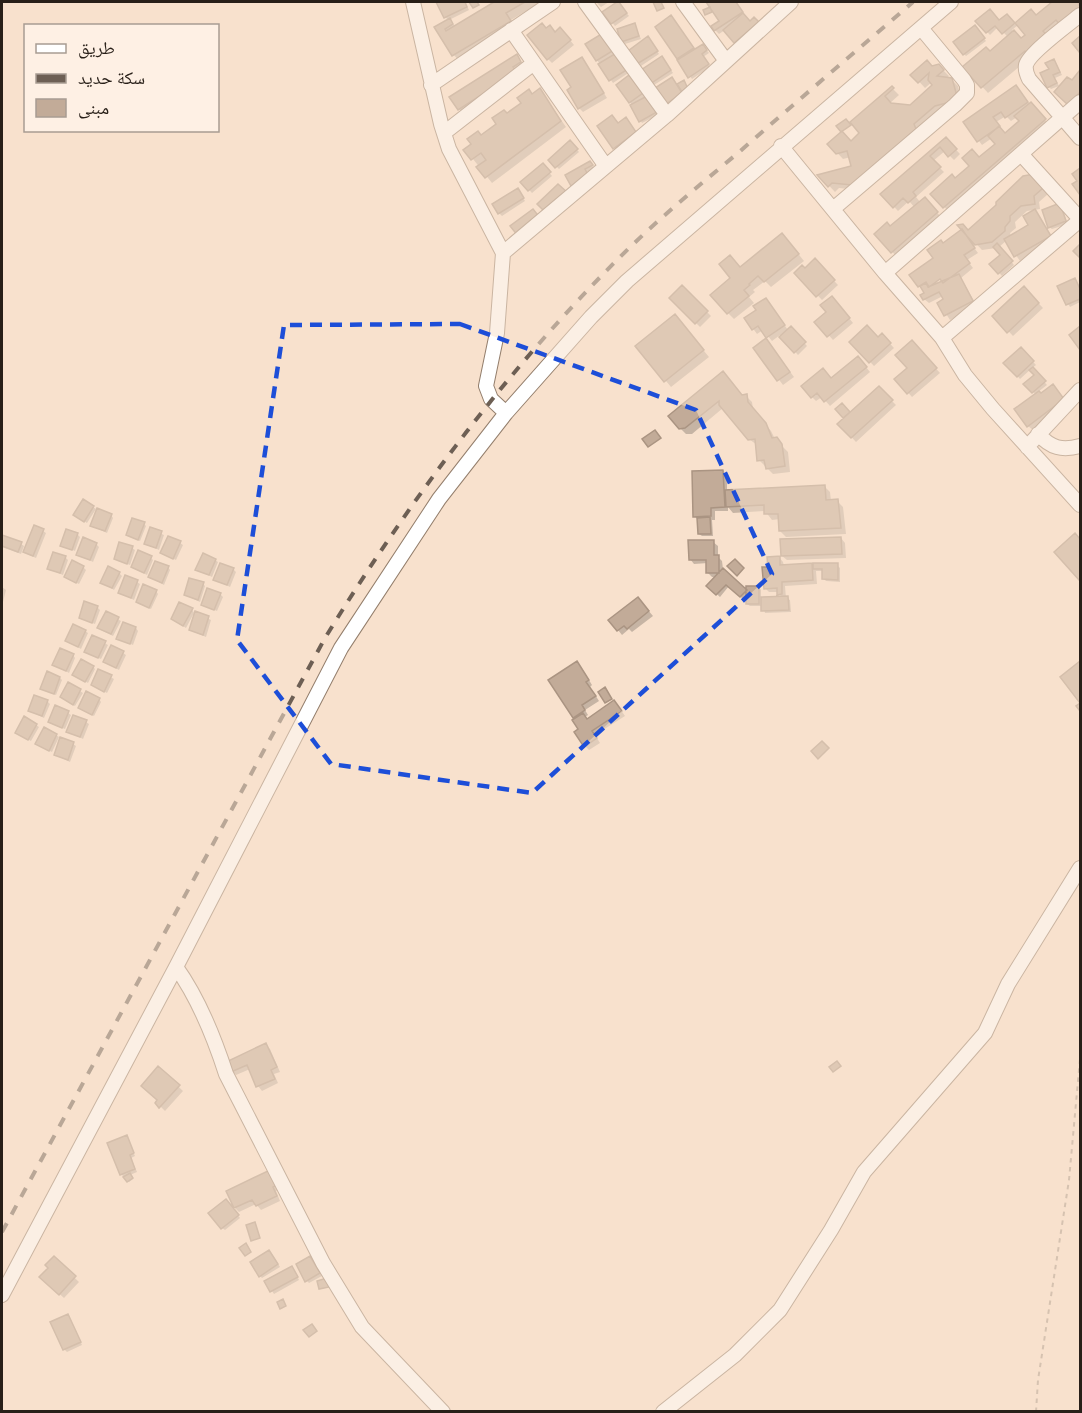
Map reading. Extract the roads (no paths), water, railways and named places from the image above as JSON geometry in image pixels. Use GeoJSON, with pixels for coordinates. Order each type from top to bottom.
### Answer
{"type":"FeatureCollection","features":[{"type":"Feature","properties":{"kind":"street"},"geometry":{"type":"LineString","coordinates":[[413,2],[444,133],[457,165],[503,253],[497,333],[486,386],[491,399],[506,413]]}},
{"type":"Feature","properties":{"kind":"street"},"geometry":{"type":"LineString","coordinates":[[431,85],[553,2]]}},
{"type":"Feature","properties":{"kind":"street"},"geometry":{"type":"LineString","coordinates":[[585,2],[667,115]]}},
{"type":"Feature","properties":{"kind":"street"},"geometry":{"type":"LineString","coordinates":[[682,2],[726,61]]}},
{"type":"Feature","properties":{"kind":"street"},"geometry":{"type":"LineString","coordinates":[[2,1295],[176,967],[341,648],[439,499],[506,413],[591,317],[627,281],[781,146],[951,2]]}},
{"type":"Feature","properties":{"kind":"street"},"geometry":{"type":"LineString","coordinates":[[503,253],[667,115],[786,3]]}},
{"type":"Feature","properties":{"kind":"street"},"geometry":{"type":"LineString","coordinates":[[1080,15],[1036,52],[1025,68],[1029,79],[1080,138]]}},
{"type":"Feature","properties":{"kind":"street"},"geometry":{"type":"LineString","coordinates":[[833,209],[967,93],[964,80],[921,28]]}},
{"type":"Feature","properties":{"kind":"street"},"geometry":{"type":"LineString","coordinates":[[512,30],[605,165]]}},
{"type":"Feature","properties":{"kind":"street"},"geometry":{"type":"LineString","coordinates":[[444,133],[534,63]]}},
{"type":"Feature","properties":{"kind":"street"},"geometry":{"type":"LineString","coordinates":[[885,273],[1080,102]]}},
{"type":"Feature","properties":{"kind":"street"},"geometry":{"type":"LineString","coordinates":[[781,146],[942,339],[965,375],[1080,505]]}},
{"type":"Feature","properties":{"kind":"street"},"geometry":{"type":"LineString","coordinates":[[942,339],[1080,220],[1021,154]]}},
{"type":"Feature","properties":{"kind":"street"},"geometry":{"type":"LineString","coordinates":[[1027,447],[1080,390]]}},
{"type":"Feature","properties":{"kind":"street"},"geometry":{"type":"LineString","coordinates":[[1038,434],[1058,449],[1080,446]]}},
{"type":"Feature","properties":{"kind":"street"},"geometry":{"type":"LineString","coordinates":[[663,1412],[735,1356],[780,1310],[831,1230],[864,1172],[985,1033],[1008,984],[1080,868]]}},
{"type":"Feature","properties":{"kind":"street"},"geometry":{"type":"LineString","coordinates":[[176,967],[193,995],[217,1047],[226,1074],[323,1263],[362,1327],[443,1412]]}},
{"type":"Feature","properties":{"kind":"railway"},"geometry":{"type":"LineString","coordinates":[[2,1232],[325,638],[390,537],[461,439],[537,346],[619,258],[677,204],[913,2]]}}]}
